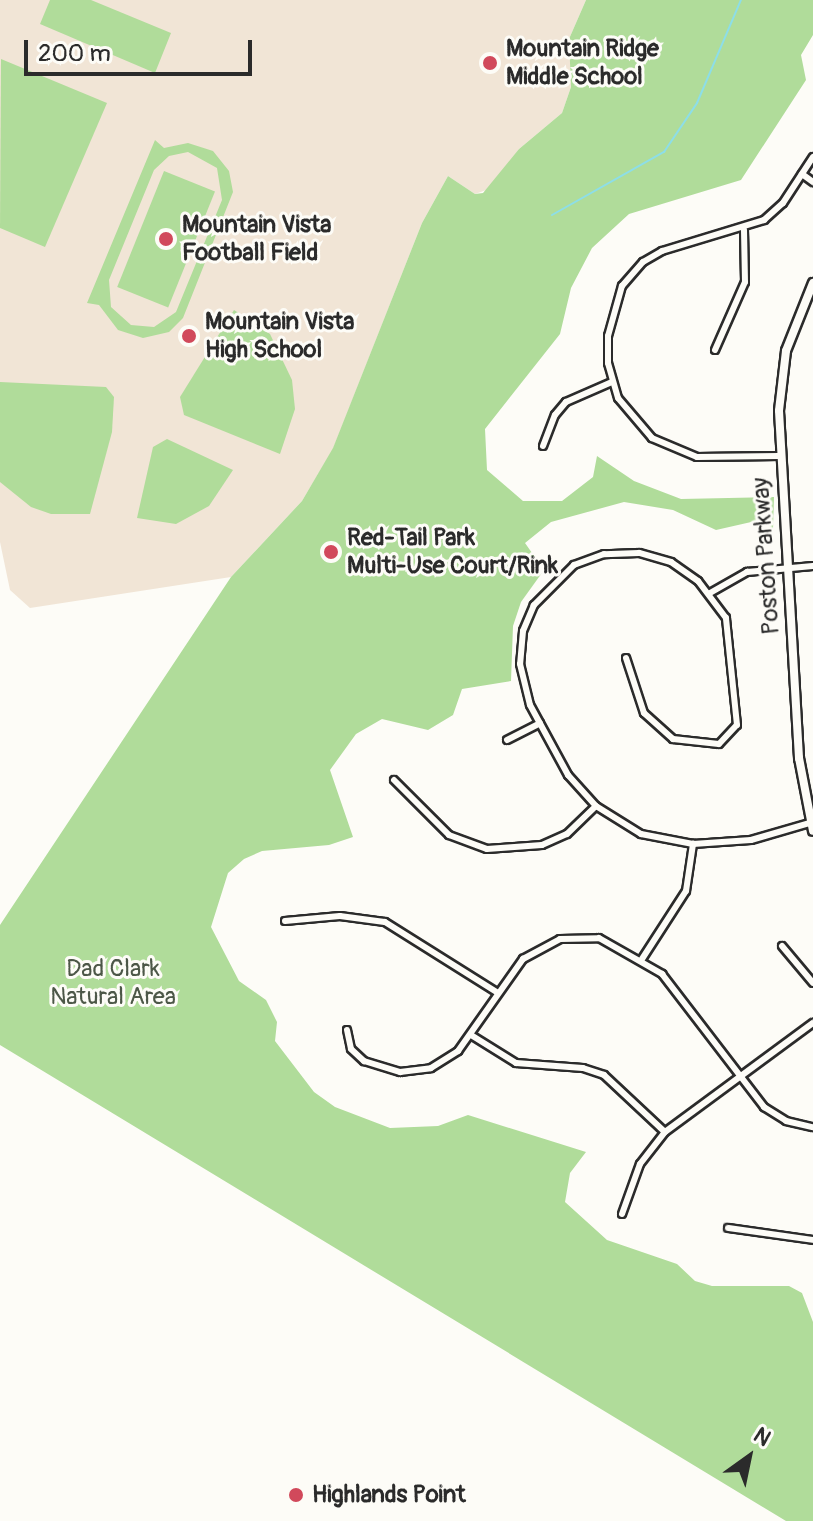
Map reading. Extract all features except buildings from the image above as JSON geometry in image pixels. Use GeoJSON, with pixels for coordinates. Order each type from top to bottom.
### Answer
{"type":"FeatureCollection","features":[{"type":"Feature","properties":{"kind":"street"},"geometry":{"type":"LineString","coordinates":[[779,456],[685,455],[635,423],[612,382],[608,336],[619,294],[630,274],[662,251],[744,230],[777,210],[813,157]]}},
{"type":"Feature","properties":{"kind":"street"},"geometry":{"type":"LineString","coordinates":[[802,174],[813,182]]}},
{"type":"Feature","properties":{"kind":"street"},"geometry":{"type":"LineString","coordinates":[[715,350],[745,282],[744,230]]}},
{"type":"Feature","properties":{"kind":"street","name":"Poston Parkway"},"geometry":{"type":"LineString","coordinates":[[812,825],[799,758],[779,456],[786,351],[813,283]]}},
{"type":"Feature","properties":{"kind":"street"},"geometry":{"type":"LineString","coordinates":[[543,446],[560,408],[580,392],[612,382]]}},
{"type":"Feature","properties":{"kind":"street"},"geometry":{"type":"LineString","coordinates":[[626,658],[638,702],[660,731],[683,743],[728,741],[737,725],[731,642],[726,618],[710,593],[681,568],[639,553],[604,554],[564,572],[534,605],[521,643],[524,690],[568,775],[596,806],[641,834],[693,844],[751,840],[812,825]]}},
{"type":"Feature","properties":{"kind":"street"},"geometry":{"type":"LineString","coordinates":[[710,593],[736,576],[813,566]]}},
{"type":"Feature","properties":{"kind":"street"},"geometry":{"type":"LineString","coordinates":[[507,740],[540,723]]}},
{"type":"Feature","properties":{"kind":"street"},"geometry":{"type":"LineString","coordinates":[[394,780],[449,835],[487,849],[542,845],[567,834],[596,806]]}},
{"type":"Feature","properties":{"kind":"street"},"geometry":{"type":"LineString","coordinates":[[642,959],[686,891],[693,844]]}},
{"type":"Feature","properties":{"kind":"street"},"geometry":{"type":"LineString","coordinates":[[285,921],[357,916],[385,922],[498,993]]}},
{"type":"Feature","properties":{"kind":"street"},"geometry":{"type":"LineString","coordinates":[[347,1030],[355,1054],[400,1072],[444,1062],[471,1035],[523,959],[560,939],[599,938],[642,959],[676,989],[739,1075],[774,1115],[813,1127]]}},
{"type":"Feature","properties":{"kind":"street"},"geometry":{"type":"LineString","coordinates":[[782,946],[813,983]]}},
{"type":"Feature","properties":{"kind":"street"},"geometry":{"type":"LineString","coordinates":[[622,1214],[640,1164],[665,1132],[813,1023]]}},
{"type":"Feature","properties":{"kind":"street"},"geometry":{"type":"LineString","coordinates":[[471,1035],[516,1063],[583,1068],[604,1075],[665,1132]]}},
{"type":"Feature","properties":{"kind":"street"},"geometry":{"type":"LineString","coordinates":[[728,1228],[813,1240]]}},
{"type":"Feature","properties":{"kind":"shaded area","name":"Mountain Vista High School"},"geometry":{"type":"Polygon","coordinates":[[[0,0],[586,0],[569,39],[571,87],[562,113],[519,149],[492,188],[475,194],[448,176],[422,223],[333,449],[302,501],[231,577],[30,608],[10,590],[0,542],[0,0]]]}},
{"type":"Feature","properties":{"kind":"green space"},"geometry":{"type":"Polygon","coordinates":[[[50,0],[91,0],[171,33],[155,73],[40,24],[50,0]]]}},
{"type":"Feature","properties":{"kind":"green space","name":"Dad Clark Natural Area"},"geometry":{"type":"Polygon","coordinates":[[[586,0],[813,0],[813,35],[801,55],[806,80],[741,180],[629,214],[592,248],[571,288],[560,334],[485,429],[487,470],[523,501],[562,501],[593,477],[597,456],[634,481],[681,499],[774,497],[773,529],[760,520],[716,530],[673,510],[624,502],[551,522],[525,543],[544,570],[521,602],[513,626],[511,681],[462,689],[453,715],[428,730],[382,719],[356,734],[330,770],[353,837],[329,845],[262,851],[244,859],[228,873],[211,927],[239,981],[266,1000],[277,1022],[275,1041],[314,1092],[335,1107],[390,1128],[438,1126],[468,1115],[586,1152],[570,1173],[565,1202],[607,1240],[677,1264],[695,1281],[712,1286],[789,1286],[802,1293],[813,1322],[813,1521],[786,1521],[0,1045],[0,925],[231,577],[302,501],[333,448],[422,223],[448,176],[475,194],[483,193],[519,149],[562,113],[571,87],[569,39],[586,0]]]}},
{"type":"Feature","properties":{"kind":"green space"},"geometry":{"type":"Polygon","coordinates":[[[1,59],[107,103],[45,247],[0,228],[1,59]]]}},
{"type":"Feature","properties":{"kind":"green space"},"geometry":{"type":"Polygon","coordinates":[[[155,140],[164,148],[188,143],[213,151],[229,171],[233,192],[183,318],[169,332],[143,338],[118,330],[99,305],[87,303],[155,140]],[[188,152],[169,156],[154,170],[109,280],[111,307],[131,325],[154,327],[176,312],[222,200],[217,168],[188,152]]]}},
{"type":"Feature","properties":{"kind":"green space","name":"Mountain Vista Football Field"},"geometry":{"type":"Polygon","coordinates":[[[164,171],[215,192],[168,308],[117,287],[164,171]]]}},
{"type":"Feature","properties":{"kind":"green space"},"geometry":{"type":"Polygon","coordinates":[[[234,310],[270,334],[292,380],[295,409],[280,454],[184,415],[180,397],[234,310]]]}},
{"type":"Feature","properties":{"kind":"green space"},"geometry":{"type":"Polygon","coordinates":[[[0,382],[106,387],[114,397],[112,432],[90,514],[51,514],[31,507],[0,482],[0,382]]]}},
{"type":"Feature","properties":{"kind":"green space"},"geometry":{"type":"Polygon","coordinates":[[[167,439],[233,470],[209,506],[176,524],[137,518],[153,447],[167,439]]]}},
{"type":"Feature","properties":{"kind":"waterway"},"geometry":{"type":"LineString","coordinates":[[552,215],[664,152],[697,103],[741,0]]}},
{"type":"Feature","properties":{"kind":"place","name":"Mountain Ridge Middle School"},"geometry":{"type":"Point","coordinates":[490,63]}},
{"type":"Feature","properties":{"kind":"place","name":"Mountain Vista Football Field"},"geometry":{"type":"Point","coordinates":[166,239]}},
{"type":"Feature","properties":{"kind":"place","name":"Mountain Vista High School"},"geometry":{"type":"Point","coordinates":[189,336]}},
{"type":"Feature","properties":{"kind":"place","name":"Red-Tail Park Multi-Use Court/Rink"},"geometry":{"type":"Point","coordinates":[331,552]}},
{"type":"Feature","properties":{"kind":"place","name":"Highlands Point"},"geometry":{"type":"Point","coordinates":[296,1495]}}]}
